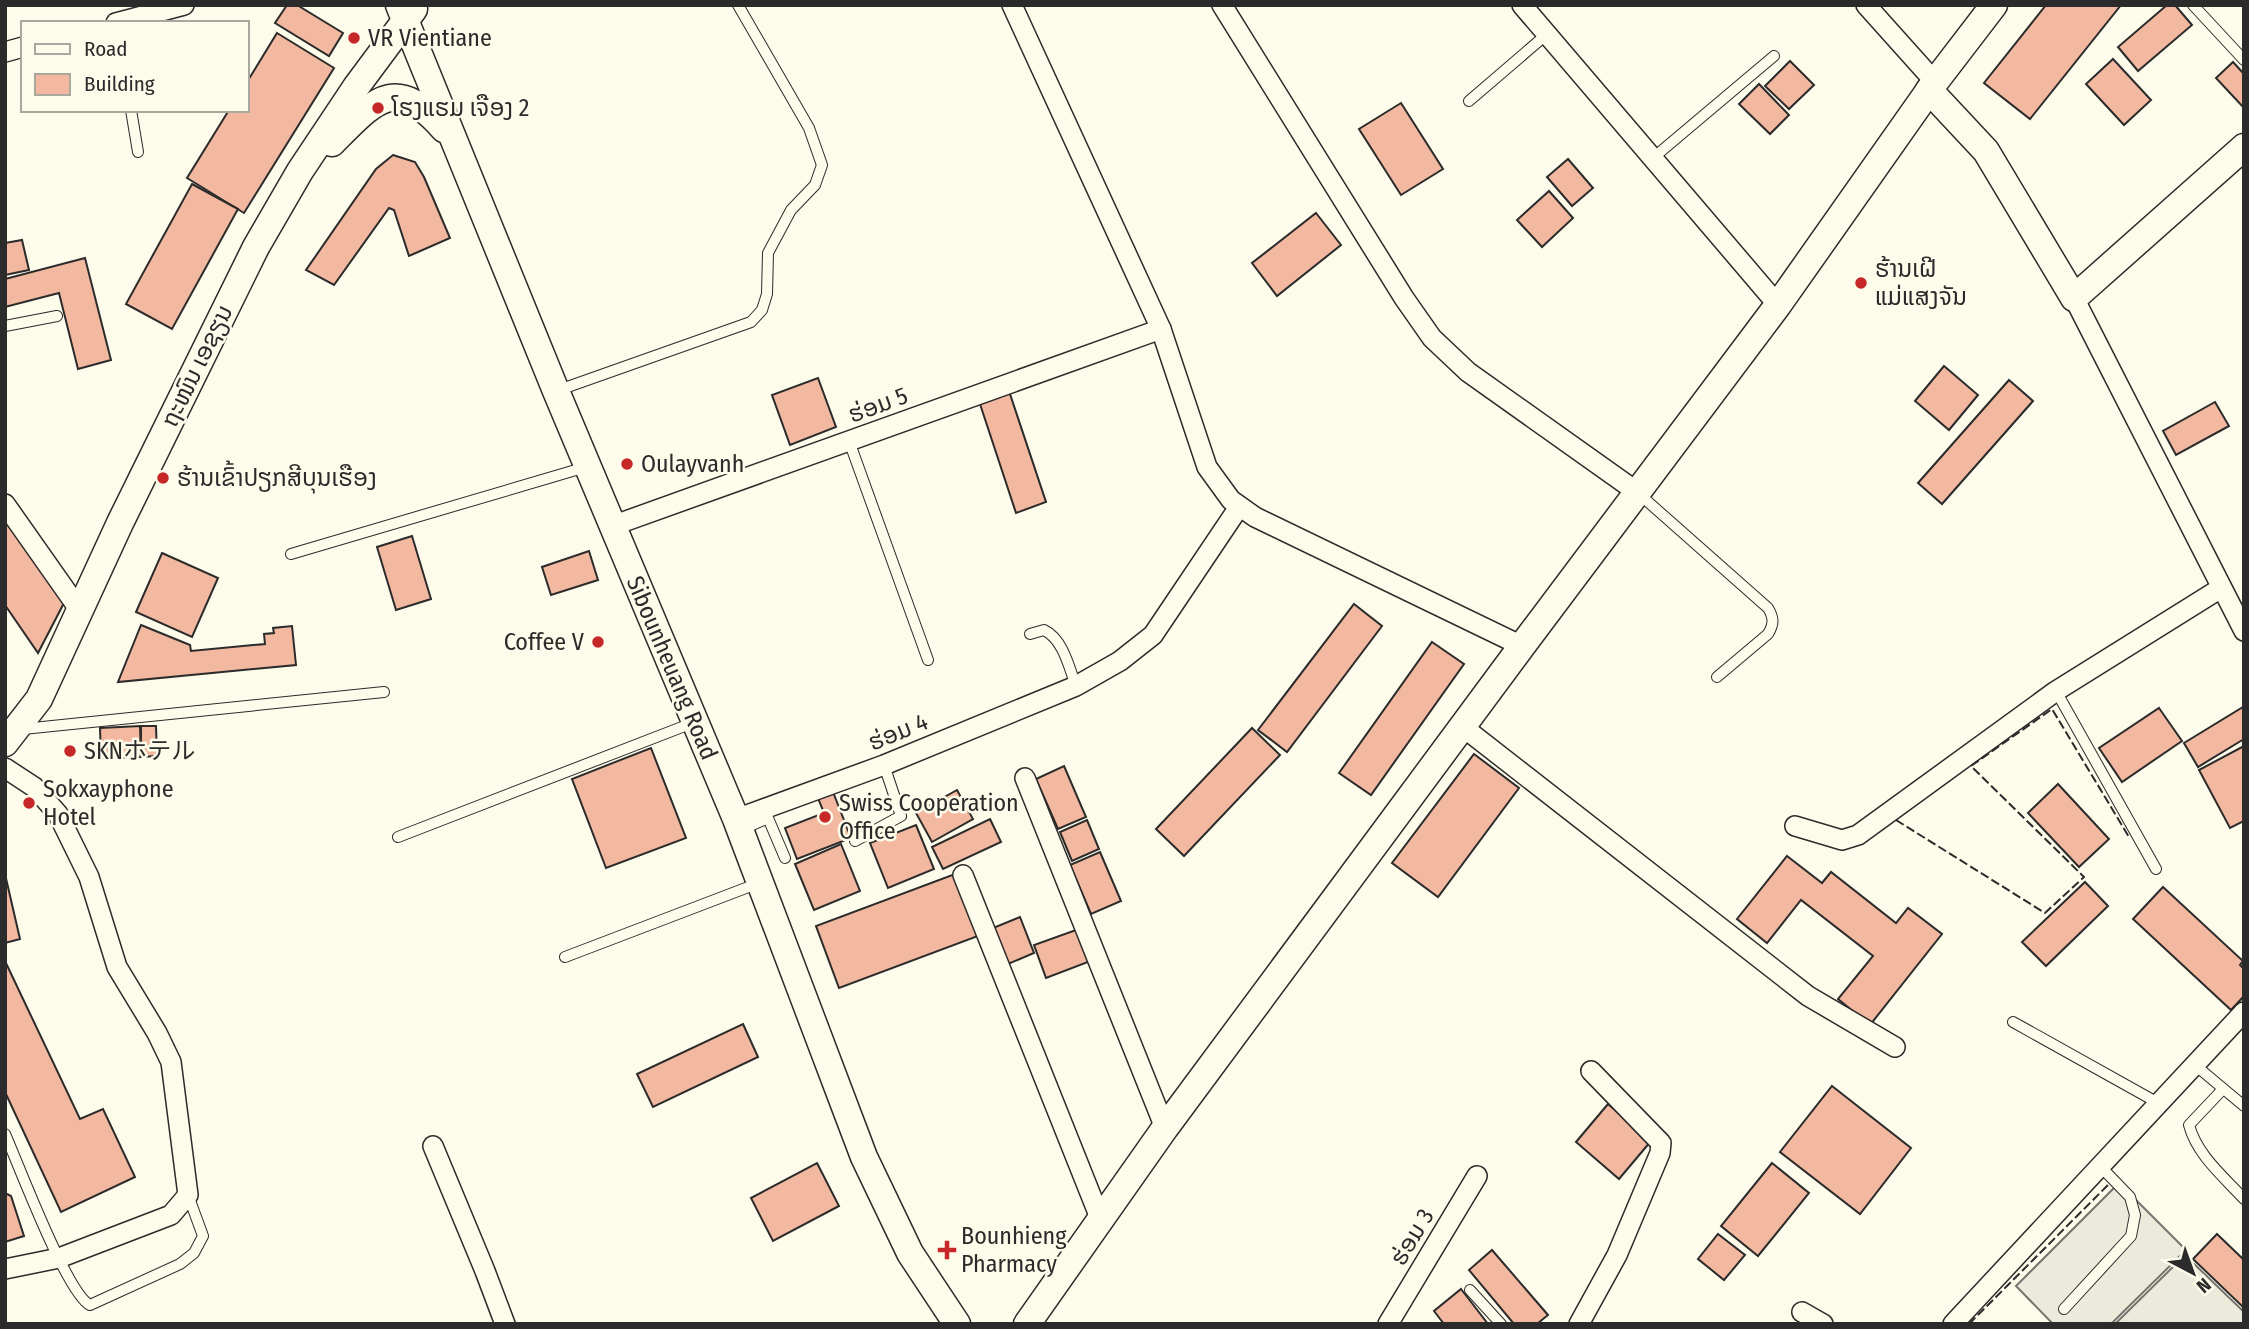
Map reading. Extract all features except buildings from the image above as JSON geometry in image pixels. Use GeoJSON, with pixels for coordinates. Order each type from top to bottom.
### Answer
{"type":"FeatureCollection","features":[{"type":"Feature","properties":{"kind":"street"},"geometry":{"type":"LineString","coordinates":[[121,21],[148,10],[184,5]]}},
{"type":"Feature","properties":{"kind":"street"},"geometry":{"type":"LineString","coordinates":[[1012,5],[1161,329],[1207,467],[1221,488],[1240,507],[1255,517],[1522,646]]}},
{"type":"Feature","properties":{"kind":"street"},"geometry":{"type":"LineString","coordinates":[[1222,5],[1397,287],[1433,338],[1468,372],[1637,492]]}},
{"type":"Feature","properties":{"kind":"street"},"geometry":{"type":"LineString","coordinates":[[1522,5],[1778,305]]}},
{"type":"Feature","properties":{"kind":"street"},"geometry":{"type":"LineString","coordinates":[[1866,5],[1986,151],[2074,299],[2244,631]]}},
{"type":"Feature","properties":{"kind":"street"},"geometry":{"type":"LineString","coordinates":[[1027,1324],[1165,1128],[1778,305],[1932,86],[1994,5]]}},
{"type":"Feature","properties":{"kind":"street","name":"Sibounheuang Road"},"geometry":{"type":"LineString","coordinates":[[407,11],[452,138],[738,825],[864,1157],[910,1252],[957,1324]]}},
{"type":"Feature","properties":{"kind":"street","name":"ຖະໜົນ ເອຊຽນ"},"geometry":{"type":"LineString","coordinates":[[10,736],[39,699],[120,523],[256,247],[300,171],[407,11]]}},
{"type":"Feature","properties":{"kind":"street"},"geometry":{"type":"LineString","coordinates":[[300,171],[358,117],[376,103],[394,96],[410,100],[426,109],[452,138]]}},
{"type":"Feature","properties":{"kind":"street"},"geometry":{"type":"LineString","coordinates":[[2074,299],[2244,147]]}},
{"type":"Feature","properties":{"kind":"street","name":"ຮ່ອມ 5"},"geometry":{"type":"LineString","coordinates":[[612,526],[1161,329]]}},
{"type":"Feature","properties":{"kind":"street"},"geometry":{"type":"LineString","coordinates":[[5,504],[80,612]]}},
{"type":"Feature","properties":{"kind":"street","name":"ຮ່ອມ 4"},"geometry":{"type":"LineString","coordinates":[[738,825],[1076,686],[1120,661],[1153,635],[1240,507]]}},
{"type":"Feature","properties":{"kind":"street"},"geometry":{"type":"LineString","coordinates":[[1796,825],[1842,840],[1858,835],[2056,691],[2221,588]]}},
{"type":"Feature","properties":{"kind":"street"},"geometry":{"type":"LineString","coordinates":[[1462,727],[1808,996],[1895,1047]]}},
{"type":"Feature","properties":{"kind":"street"},"geometry":{"type":"LineString","coordinates":[[5,768],[34,787],[58,814],[89,877],[117,967],[157,1033],[171,1062],[188,1195],[171,1215],[59,1258],[5,1269]]}},
{"type":"Feature","properties":{"kind":"street"},"geometry":{"type":"LineString","coordinates":[[1025,778],[1165,1128]]}},
{"type":"Feature","properties":{"kind":"street"},"geometry":{"type":"LineString","coordinates":[[963,875],[1100,1218]]}},
{"type":"Feature","properties":{"kind":"street"},"geometry":{"type":"LineString","coordinates":[[1953,1324],[2244,1012]]}},
{"type":"Feature","properties":{"kind":"street"},"geometry":{"type":"LineString","coordinates":[[1579,1324],[1617,1255],[1660,1153],[1661,1143],[1591,1071]]}},
{"type":"Feature","properties":{"kind":"street"},"geometry":{"type":"LineString","coordinates":[[433,1146],[505,1324]]}},
{"type":"Feature","properties":{"kind":"street","name":"ຮ່ອມ 3"},"geometry":{"type":"LineString","coordinates":[[1388,1324],[1477,1176]]}},
{"type":"Feature","properties":{"kind":"street"},"geometry":{"type":"LineString","coordinates":[[1802,1312],[1823,1324]]}},
{"type":"Feature","properties":{"kind":"lane"},"geometry":{"type":"LineString","coordinates":[[556,391],[751,322],[762,310],[767,294],[768,253],[791,210],[815,185],[822,165],[809,128],[738,5]]}},
{"type":"Feature","properties":{"kind":"lane"},"geometry":{"type":"LineString","coordinates":[[2193,5],[2244,60]]}},
{"type":"Feature","properties":{"kind":"lane"},"geometry":{"type":"LineString","coordinates":[[1469,102],[1547,34]]}},
{"type":"Feature","properties":{"kind":"lane"},"geometry":{"type":"LineString","coordinates":[[1653,158],[1774,56]]}},
{"type":"Feature","properties":{"kind":"lane"},"geometry":{"type":"LineString","coordinates":[[131,112],[138,152]]}},
{"type":"Feature","properties":{"kind":"lane"},"geometry":{"type":"LineString","coordinates":[[5,326],[57,316]]}},
{"type":"Feature","properties":{"kind":"lane"},"geometry":{"type":"LineString","coordinates":[[849,441],[929,660]]}},
{"type":"Feature","properties":{"kind":"lane"},"geometry":{"type":"LineString","coordinates":[[291,554],[587,467]]}},
{"type":"Feature","properties":{"kind":"lane"},"geometry":{"type":"LineString","coordinates":[[1637,492],[1768,608],[1773,617],[1768,635],[1717,677]]}},
{"type":"Feature","properties":{"kind":"lane"},"geometry":{"type":"LineString","coordinates":[[1030,634],[1045,630],[1053,634],[1076,686]]}},
{"type":"Feature","properties":{"kind":"lane"},"geometry":{"type":"LineString","coordinates":[[2056,691],[2156,869]]}},
{"type":"Feature","properties":{"kind":"lane"},"geometry":{"type":"LineString","coordinates":[[10,736],[384,692]]}},
{"type":"Feature","properties":{"kind":"lane"},"geometry":{"type":"LineString","coordinates":[[398,837],[696,722]]}},
{"type":"Feature","properties":{"kind":"lane"},"geometry":{"type":"LineString","coordinates":[[855,841],[901,816],[884,765]]}},
{"type":"Feature","properties":{"kind":"lane"},"geometry":{"type":"LineString","coordinates":[[738,825],[768,818],[785,858]]}},
{"type":"Feature","properties":{"kind":"lane"},"geometry":{"type":"LineString","coordinates":[[565,957],[760,883]]}},
{"type":"Feature","properties":{"kind":"lane"},"geometry":{"type":"LineString","coordinates":[[2013,1022],[2160,1104]]}},
{"type":"Feature","properties":{"kind":"lane"},"geometry":{"type":"LineString","coordinates":[[2195,1065],[2244,1106]]}},
{"type":"Feature","properties":{"kind":"lane"},"geometry":{"type":"LineString","coordinates":[[2223,1089],[2189,1125],[2201,1152],[2244,1199]]}},
{"type":"Feature","properties":{"kind":"lane"},"geometry":{"type":"LineString","coordinates":[[5,1134],[59,1258],[82,1300],[90,1305],[180,1264],[194,1252],[203,1236],[188,1195]]}},
{"type":"Feature","properties":{"kind":"lane"},"geometry":{"type":"LineString","coordinates":[[2064,1309],[2131,1236],[2135,1215],[2130,1196],[2101,1167]]}},
{"type":"Feature","properties":{"kind":"lane"},"geometry":{"type":"LineString","coordinates":[[1470,1290],[1501,1324]]}},
{"type":"Feature","properties":{"kind":"shaded area"},"geometry":{"type":"Polygon","coordinates":[[[2119,1183],[2186,1250],[2111,1324],[2053,1324],[2016,1286],[2119,1183]]]}},
{"type":"Feature","properties":{"kind":"shaded area"},"geometry":{"type":"Polygon","coordinates":[[[2182,1258],[2189,1259],[2244,1312],[2244,1324],[2115,1324],[2182,1258]]]}},
{"type":"Feature","properties":{"kind":"fence"},"geometry":{"type":"LineString","coordinates":[[1896,820],[2045,913],[2084,877],[1971,766],[2052,709],[2129,837]]}},
{"type":"Feature","properties":{"kind":"fence"},"geometry":{"type":"LineString","coordinates":[[1969,1324],[2109,1184]]}},
{"type":"Feature","properties":{"kind":"place","name":"VR Vientiane"},"geometry":{"type":"Point","coordinates":[354,38]}},
{"type":"Feature","properties":{"kind":"place","name":"ໂຮງແຮມ ເຈືອງ 2"},"geometry":{"type":"Point","coordinates":[378,108]}},
{"type":"Feature","properties":{"kind":"place","name":"ຮ້ານເຝີ ແມ່ແສງຈັນ"},"geometry":{"type":"Point","coordinates":[1861,283]}},
{"type":"Feature","properties":{"kind":"place","name":"Oulayvanh"},"geometry":{"type":"Point","coordinates":[627,464]}},
{"type":"Feature","properties":{"kind":"place","name":"ຮ້ານເຂົ້າປຽກສີບຸນເຮືອງ"},"geometry":{"type":"Point","coordinates":[163,478]}},
{"type":"Feature","properties":{"kind":"place","name":"Coffee V"},"geometry":{"type":"Point","coordinates":[598,642]}},
{"type":"Feature","properties":{"kind":"place","name":"SKNホテル"},"geometry":{"type":"Point","coordinates":[70,751]}},
{"type":"Feature","properties":{"kind":"place","name":"Sokxayphone Hotel"},"geometry":{"type":"Point","coordinates":[29,803]}},
{"type":"Feature","properties":{"kind":"place","name":"Swiss Cooperation Office"},"geometry":{"type":"Point","coordinates":[825,817]}},
{"type":"Feature","properties":{"kind":"place","name":"Bounhieng Pharmacy"},"geometry":{"type":"Point","coordinates":[947,1250]}}]}
